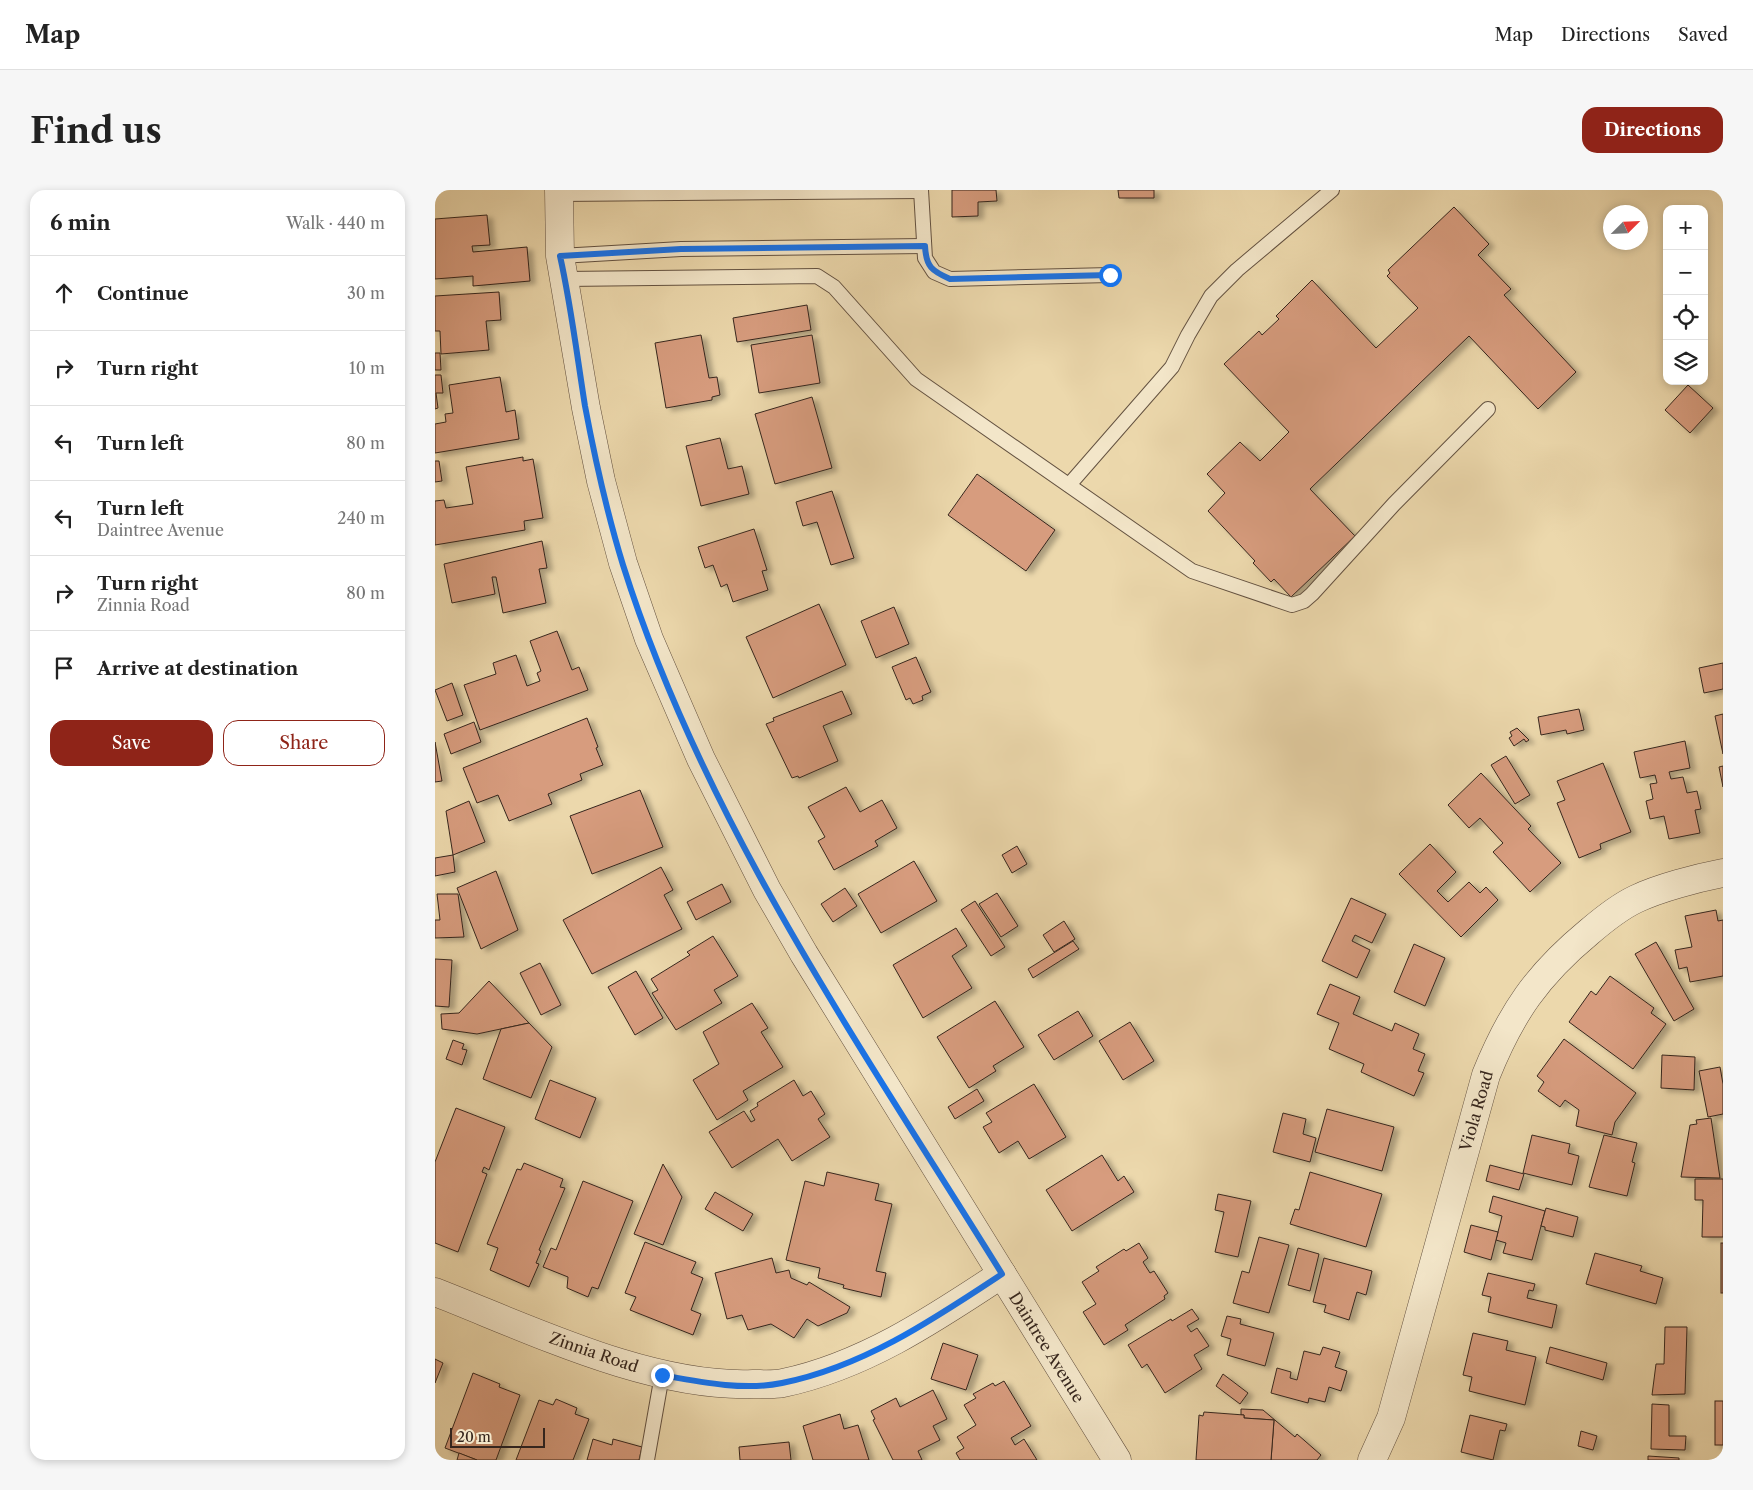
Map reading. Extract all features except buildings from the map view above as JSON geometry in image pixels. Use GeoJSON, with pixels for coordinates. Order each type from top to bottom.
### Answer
{"type":"FeatureCollection","features":[{"type":"Feature","properties":{"kind":"street","name":"Daintree Avenue"},"geometry":{"type":"LineString","coordinates":[[559,192],[563,268],[586,408],[601,481],[623,563],[649,639],[701,759],[767,890],[1117,1460]]}},
{"type":"Feature","properties":{"kind":"street","name":"Viola Road"},"geometry":{"type":"LineString","coordinates":[[1372,1460],[1391,1418],[1485,1075],[1503,1034],[1528,995],[1559,957],[1603,920],[1636,899],[1723,872]]}},
{"type":"Feature","properties":{"kind":"street","name":"Zinnia Road"},"geometry":{"type":"LineString","coordinates":[[435,1292],[568,1344],[662,1375],[722,1385],[781,1383],[849,1363],[907,1333],[1002,1274]]}},
{"type":"Feature","properties":{"kind":"lane"},"geometry":{"type":"LineString","coordinates":[[1069,485],[1172,368],[1188,335],[1211,296],[1237,270],[1332,190]]}},
{"type":"Feature","properties":{"kind":"lane"},"geometry":{"type":"LineString","coordinates":[[559,192],[921,191],[925,258],[934,272],[950,279],[1110,275]]}},
{"type":"Feature","properties":{"kind":"lane"},"geometry":{"type":"LineString","coordinates":[[563,268],[681,249],[925,246]]}},
{"type":"Feature","properties":{"kind":"lane"},"geometry":{"type":"LineString","coordinates":[[563,268],[817,276],[833,287],[916,379],[1193,571],[1292,605],[1304,601],[1312,594],[1394,504],[1488,409]]}},
{"type":"Feature","properties":{"kind":"lane"},"geometry":{"type":"LineString","coordinates":[[647,1460],[662,1375]]}},
{"type":"Feature","properties":{"kind":"route"},"geometry":{"type":"LineString","coordinates":[[662,1375],[722,1385],[781,1383],[849,1363],[948,1310],[1002,1274],[860,1045],[767,890],[701,759],[649,639],[623,563],[601,481],[586,408],[560,256],[681,249],[925,246],[925,258],[934,272],[950,279],[1110,275]]}}]}
